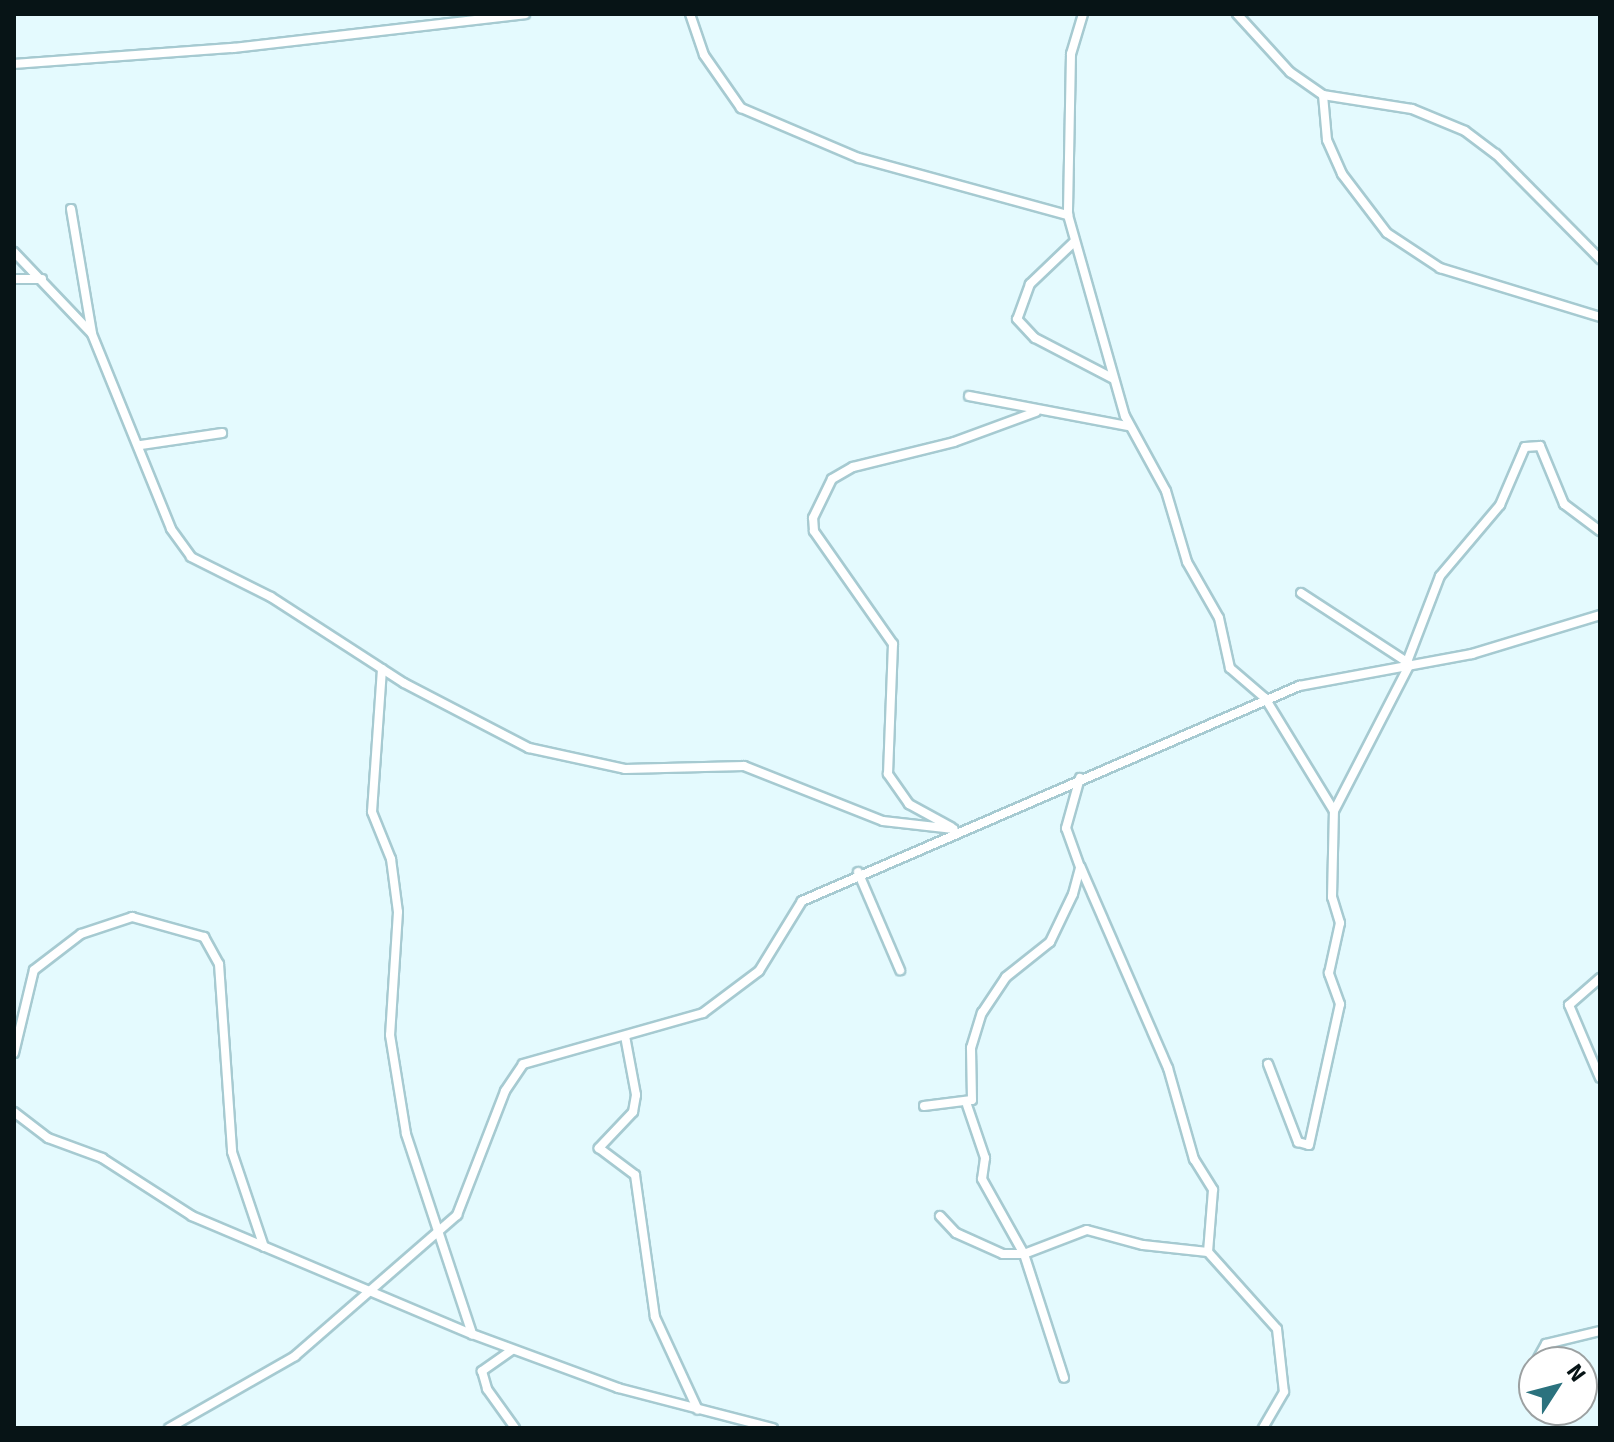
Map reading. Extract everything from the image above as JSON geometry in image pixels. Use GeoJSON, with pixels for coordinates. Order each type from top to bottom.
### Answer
{"type":"FeatureCollection","features":[{"type":"Feature","properties":{"kind":"street"},"geometry":{"type":"LineString","coordinates":[[14,64],[247,47],[525,14]]}},
{"type":"Feature","properties":{"kind":"street"},"geometry":{"type":"LineString","coordinates":[[690,14],[704,55],[741,108],[859,158],[1068,215]]}},
{"type":"Feature","properties":{"kind":"street"},"geometry":{"type":"LineString","coordinates":[[1083,14],[1071,54],[1068,215],[1128,426],[1166,491],[1187,562],[1219,618],[1230,668],[1265,698],[1334,811]]}},
{"type":"Feature","properties":{"kind":"street"},"geometry":{"type":"LineString","coordinates":[[1237,14],[1290,72],[1323,95],[1412,109],[1465,131],[1496,154],[1600,259]]}},
{"type":"Feature","properties":{"kind":"street"},"geometry":{"type":"LineString","coordinates":[[1323,95],[1327,140],[1342,174],[1387,233],[1440,268],[1600,317]]}},
{"type":"Feature","properties":{"kind":"street"},"geometry":{"type":"LineString","coordinates":[[71,209],[92,334],[141,445],[171,529],[191,557],[271,597],[382,669],[520,745],[577,762],[625,769],[744,766],[883,821],[957,829]]}},
{"type":"Feature","properties":{"kind":"street"},"geometry":{"type":"LineString","coordinates":[[1074,242],[1030,284],[1017,319],[1035,338],[1113,378]]}},
{"type":"Feature","properties":{"kind":"street"},"geometry":{"type":"LineString","coordinates":[[14,252],[92,334]]}},
{"type":"Feature","properties":{"kind":"street"},"geometry":{"type":"LineString","coordinates":[[14,279],[42,279]]}},
{"type":"Feature","properties":{"kind":"street"},"geometry":{"type":"LineString","coordinates":[[969,396],[1036,412],[1128,426]]}},
{"type":"Feature","properties":{"kind":"street"},"geometry":{"type":"LineString","coordinates":[[957,829],[909,804],[888,774],[893,644],[814,531],[813,518],[832,479],[853,467],[954,442],[1036,412]]}},
{"type":"Feature","properties":{"kind":"street"},"geometry":{"type":"LineString","coordinates":[[141,445],[222,433]]}},
{"type":"Feature","properties":{"kind":"street"},"geometry":{"type":"LineString","coordinates":[[1268,1064],[1298,1142],[1309,1145],[1340,1004],[1329,973],[1340,923],[1332,897],[1334,811],[1408,663],[1440,576],[1500,505],[1525,447],[1545,451],[1564,504],[1600,531]]}},
{"type":"Feature","properties":{"kind":"street"},"geometry":{"type":"LineString","coordinates":[[1301,593],[1408,663]]}},
{"type":"Feature","properties":{"kind":"street"},"geometry":{"type":"LineString","coordinates":[[169,1428],[295,1356],[372,1293],[457,1215],[505,1091],[523,1064],[687,1021],[720,1002],[759,971],[798,904],[858,872],[1265,698],[1408,663],[1472,654],[1600,615]]}},
{"type":"Feature","properties":{"kind":"street"},"geometry":{"type":"LineString","coordinates":[[382,669],[372,812],[391,859],[398,912],[390,1035],[406,1134],[436,1233],[472,1334]]}},
{"type":"Feature","properties":{"kind":"street"},"geometry":{"type":"LineString","coordinates":[[1080,778],[1066,828],[1168,1068],[1194,1159],[1213,1190],[1208,1252]]}},
{"type":"Feature","properties":{"kind":"street"},"geometry":{"type":"LineString","coordinates":[[1064,1378],[1024,1254],[982,1179],[985,1158],[967,1105],[971,1048],[982,1013],[1006,977],[1050,942],[1080,867]]}},
{"type":"Feature","properties":{"kind":"street"},"geometry":{"type":"LineString","coordinates":[[858,872],[900,970]]}},
{"type":"Feature","properties":{"kind":"street"},"geometry":{"type":"LineString","coordinates":[[14,1053],[34,970],[81,934],[132,917],[204,937],[219,964],[232,1152],[264,1247]]}},
{"type":"Feature","properties":{"kind":"street"},"geometry":{"type":"LineString","coordinates":[[1600,978],[1569,1005],[1600,1078]]}},
{"type":"Feature","properties":{"kind":"street"},"geometry":{"type":"LineString","coordinates":[[625,1036],[636,1095],[633,1112],[599,1148],[635,1175],[655,1317],[698,1410]]}},
{"type":"Feature","properties":{"kind":"street"},"geometry":{"type":"LineString","coordinates":[[924,1106],[967,1105]]}},
{"type":"Feature","properties":{"kind":"street"},"geometry":{"type":"LineString","coordinates":[[14,1112],[48,1138],[102,1158],[192,1216],[372,1293],[512,1350],[698,1410],[773,1428]]}},
{"type":"Feature","properties":{"kind":"street"},"geometry":{"type":"LineString","coordinates":[[940,1216],[956,1233],[982,1246],[1024,1254],[1087,1230],[1143,1245],[1208,1252],[1277,1329],[1284,1392],[1263,1428]]}},
{"type":"Feature","properties":{"kind":"street"},"geometry":{"type":"LineString","coordinates":[[1545,1346],[1600,1331]]}},
{"type":"Feature","properties":{"kind":"street"},"geometry":{"type":"LineString","coordinates":[[512,1350],[482,1371],[487,1389],[515,1428]]}}]}
